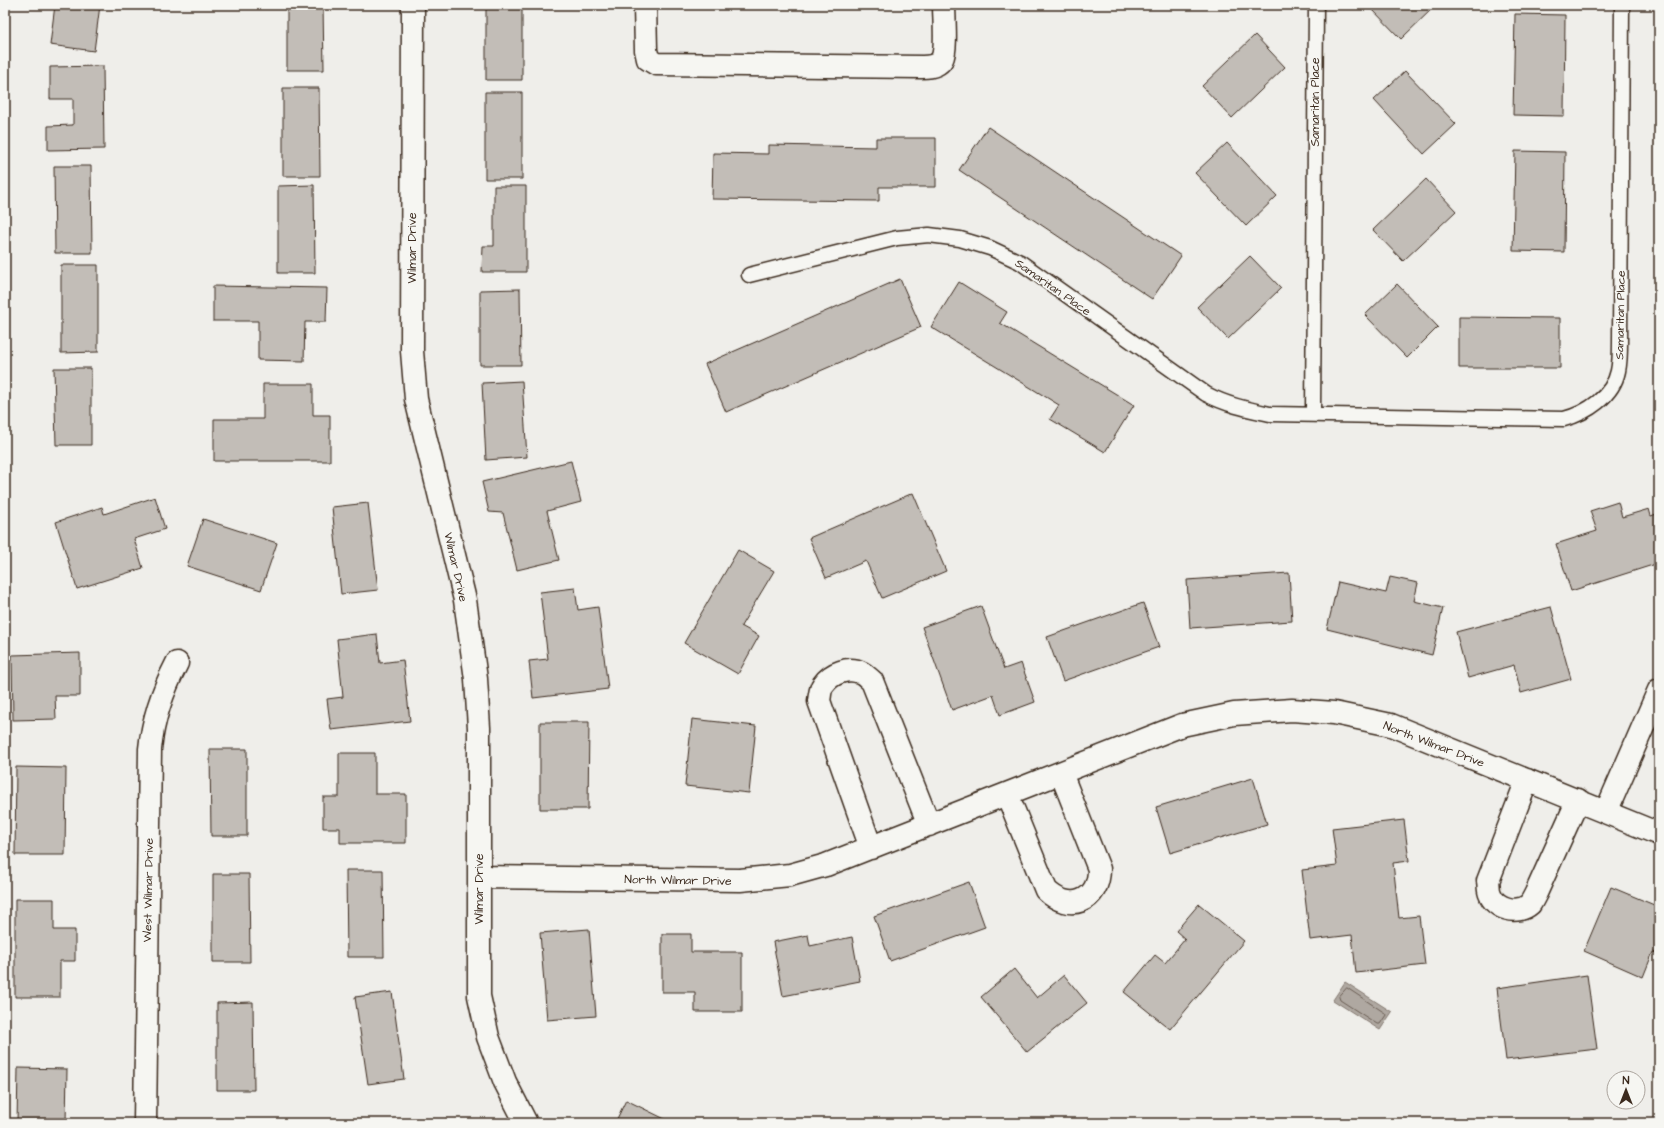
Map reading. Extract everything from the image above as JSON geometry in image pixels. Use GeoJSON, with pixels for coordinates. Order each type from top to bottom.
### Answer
{"type":"FeatureCollection","features":[{"type":"Feature","properties":{"kind":"street","name":"Wilmar Drive"},"geometry":{"type":"LineString","coordinates":[[413,5],[412,351],[416,399],[465,600],[476,679],[479,728],[479,996],[488,1037],[505,1082],[526,1123]]}},
{"type":"Feature","properties":{"kind":"street"},"geometry":{"type":"LineString","coordinates":[[645,5],[646,50],[648,59],[656,64],[922,67],[934,66],[942,60],[944,50],[944,5]]}},
{"type":"Feature","properties":{"kind":"street","name":"West Wilmar Drive"},"geometry":{"type":"LineString","coordinates":[[145,1123],[150,749],[153,725],[168,681],[177,663]]}},
{"type":"Feature","properties":{"kind":"street"},"geometry":{"type":"LineString","coordinates":[[871,848],[819,700],[822,686],[829,678],[838,672],[851,670],[862,673],[872,681],[929,825]]}},
{"type":"Feature","properties":{"kind":"street"},"geometry":{"type":"LineString","coordinates":[[1606,812],[1659,690]]}},
{"type":"Feature","properties":{"kind":"street","name":"North Wilmar Drive"},"geometry":{"type":"LineString","coordinates":[[479,877],[740,880],[790,876],[826,865],[871,848],[1182,725],[1234,714],[1292,710],[1334,713],[1391,725],[1659,834]]}},
{"type":"Feature","properties":{"kind":"street"},"geometry":{"type":"LineString","coordinates":[[1007,794],[1046,890],[1055,899],[1072,903],[1083,900],[1095,889],[1099,880],[1099,869],[1061,772]]}},
{"type":"Feature","properties":{"kind":"street"},"geometry":{"type":"LineString","coordinates":[[1527,780],[1488,881],[1490,894],[1496,904],[1508,910],[1522,908],[1530,904],[1578,800]]}},
{"type":"Feature","properties":{"kind":"lane","name":"Samaritan Place"},"geometry":{"type":"LineString","coordinates":[[1313,414],[1316,5]]}},
{"type":"Feature","properties":{"kind":"lane","name":"Samaritan Place"},"geometry":{"type":"LineString","coordinates":[[749,275],[897,238],[929,235],[960,239],[990,248],[1020,262],[1211,397],[1237,407],[1270,414],[1564,419],[1585,411],[1600,400],[1611,386],[1618,371],[1620,342],[1622,5]]}},
{"type":"Feature","properties":{"kind":"water"},"geometry":{"type":"Polygon","coordinates":[[[1345,982],[1392,1012],[1380,1030],[1333,1000],[1345,982]]]}},
{"type":"Feature","properties":{"kind":"building"},"geometry":{"type":"Polygon","coordinates":[[[55,5],[100,5],[94,51],[50,45],[55,5]]]}},
{"type":"Feature","properties":{"kind":"building"},"geometry":{"type":"Polygon","coordinates":[[[287,5],[323,5],[324,70],[287,70],[287,5]]]}},
{"type":"Feature","properties":{"kind":"building"},"geometry":{"type":"Polygon","coordinates":[[[486,5],[522,5],[522,80],[486,80],[486,5]]]}},
{"type":"Feature","properties":{"kind":"building"},"geometry":{"type":"Polygon","coordinates":[[[1372,5],[1436,5],[1401,39],[1370,7],[1372,5]]]}},
{"type":"Feature","properties":{"kind":"building"},"geometry":{"type":"Polygon","coordinates":[[[1515,14],[1565,15],[1564,116],[1513,115],[1515,14]]]}},
{"type":"Feature","properties":{"kind":"building"},"geometry":{"type":"Polygon","coordinates":[[[1255,35],[1285,67],[1232,118],[1202,86],[1255,35]]]}},
{"type":"Feature","properties":{"kind":"building"},"geometry":{"type":"Polygon","coordinates":[[[103,66],[104,149],[48,150],[48,126],[73,125],[73,99],[50,99],[50,67],[103,66]]]}},
{"type":"Feature","properties":{"kind":"building"},"geometry":{"type":"Polygon","coordinates":[[[1405,71],[1456,124],[1424,154],[1374,100],[1405,71]]]}},
{"type":"Feature","properties":{"kind":"building"},"geometry":{"type":"Polygon","coordinates":[[[283,88],[319,88],[320,176],[283,176],[283,88]]]}},
{"type":"Feature","properties":{"kind":"building"},"geometry":{"type":"Polygon","coordinates":[[[485,92],[522,92],[522,179],[485,179],[485,92]]]}},
{"type":"Feature","properties":{"kind":"building"},"geometry":{"type":"Polygon","coordinates":[[[988,127],[1181,256],[1152,299],[959,170],[988,127]]]}},
{"type":"Feature","properties":{"kind":"building"},"geometry":{"type":"Polygon","coordinates":[[[876,138],[936,138],[936,187],[879,187],[879,201],[712,199],[713,153],[768,154],[768,145],[876,147],[876,138]]]}},
{"type":"Feature","properties":{"kind":"building"},"geometry":{"type":"Polygon","coordinates":[[[1227,143],[1277,196],[1246,226],[1195,173],[1227,143]]]}},
{"type":"Feature","properties":{"kind":"building"},"geometry":{"type":"Polygon","coordinates":[[[1515,151],[1565,152],[1564,252],[1513,251],[1515,151]]]}},
{"type":"Feature","properties":{"kind":"building"},"geometry":{"type":"Polygon","coordinates":[[[54,166],[91,166],[92,253],[55,253],[54,166]]]}},
{"type":"Feature","properties":{"kind":"building"},"geometry":{"type":"Polygon","coordinates":[[[1426,179],[1456,211],[1403,261],[1373,230],[1426,179]]]}},
{"type":"Feature","properties":{"kind":"building"},"geometry":{"type":"Polygon","coordinates":[[[314,185],[315,273],[278,273],[278,186],[314,185]]]}},
{"type":"Feature","properties":{"kind":"building"},"geometry":{"type":"Polygon","coordinates":[[[494,186],[526,186],[526,272],[482,272],[483,246],[494,246],[494,186]]]}},
{"type":"Feature","properties":{"kind":"building"},"geometry":{"type":"Polygon","coordinates":[[[1250,256],[1281,288],[1228,339],[1197,307],[1250,256]]]}},
{"type":"Feature","properties":{"kind":"building"},"geometry":{"type":"Polygon","coordinates":[[[61,265],[98,265],[98,352],[61,353],[61,265]]]}},
{"type":"Feature","properties":{"kind":"building"},"geometry":{"type":"Polygon","coordinates":[[[900,279],[921,327],[726,412],[705,364],[900,279]]]}},
{"type":"Feature","properties":{"kind":"building"},"geometry":{"type":"Polygon","coordinates":[[[959,282],[1007,312],[1000,323],[1134,405],[1105,452],[1050,419],[1059,405],[931,327],[959,282]]]}},
{"type":"Feature","properties":{"kind":"building"},"geometry":{"type":"Polygon","coordinates":[[[1397,284],[1438,327],[1407,358],[1365,315],[1397,284]]]}},
{"type":"Feature","properties":{"kind":"building"},"geometry":{"type":"Polygon","coordinates":[[[213,286],[327,288],[326,322],[305,322],[304,361],[258,360],[258,321],[213,321],[213,286]]]}},
{"type":"Feature","properties":{"kind":"building"},"geometry":{"type":"Polygon","coordinates":[[[520,289],[521,365],[480,365],[480,290],[520,289]]]}},
{"type":"Feature","properties":{"kind":"building"},"geometry":{"type":"Polygon","coordinates":[[[1459,317],[1560,318],[1560,368],[1459,368],[1459,317]]]}},
{"type":"Feature","properties":{"kind":"building"},"geometry":{"type":"Polygon","coordinates":[[[54,368],[91,368],[91,445],[56,445],[54,368]]]}},
{"type":"Feature","properties":{"kind":"building"},"geometry":{"type":"Polygon","coordinates":[[[522,381],[527,457],[486,460],[482,383],[522,381]]]}},
{"type":"Feature","properties":{"kind":"building"},"geometry":{"type":"Polygon","coordinates":[[[263,384],[313,384],[313,415],[330,415],[330,461],[214,461],[214,419],[263,419],[263,384]]]}},
{"type":"Feature","properties":{"kind":"building"},"geometry":{"type":"Polygon","coordinates":[[[571,461],[581,502],[547,511],[559,560],[517,570],[503,513],[489,512],[482,482],[571,461]]]}},
{"type":"Feature","properties":{"kind":"building"},"geometry":{"type":"Polygon","coordinates":[[[913,493],[946,571],[882,598],[866,561],[826,578],[809,538],[913,493]]]}},
{"type":"Feature","properties":{"kind":"building"},"geometry":{"type":"Polygon","coordinates":[[[155,497],[165,529],[134,539],[143,568],[77,589],[56,522],[102,507],[104,514],[155,497]]]}},
{"type":"Feature","properties":{"kind":"building"},"geometry":{"type":"Polygon","coordinates":[[[1618,502],[1622,517],[1649,509],[1651,516],[1659,513],[1659,563],[1571,591],[1556,544],[1597,531],[1590,511],[1618,502]]]}},
{"type":"Feature","properties":{"kind":"building"},"geometry":{"type":"Polygon","coordinates":[[[368,503],[378,590],[341,594],[332,507],[368,503]]]}},
{"type":"Feature","properties":{"kind":"building"},"geometry":{"type":"Polygon","coordinates":[[[203,519],[277,543],[261,590],[187,566],[203,519]]]}},
{"type":"Feature","properties":{"kind":"building"},"geometry":{"type":"Polygon","coordinates":[[[738,550],[774,571],[741,626],[759,636],[738,674],[684,643],[738,550]]]}},
{"type":"Feature","properties":{"kind":"building"},"geometry":{"type":"Polygon","coordinates":[[[1289,573],[1292,621],[1190,628],[1187,580],[1289,573]]]}},
{"type":"Feature","properties":{"kind":"building"},"geometry":{"type":"Polygon","coordinates":[[[1390,577],[1418,583],[1414,601],[1443,608],[1432,655],[1327,629],[1338,582],[1386,593],[1390,577]]]}},
{"type":"Feature","properties":{"kind":"building"},"geometry":{"type":"Polygon","coordinates":[[[575,588],[578,610],[598,607],[608,689],[533,698],[529,661],[548,659],[540,592],[575,588]]]}},
{"type":"Feature","properties":{"kind":"building"},"geometry":{"type":"Polygon","coordinates":[[[1143,603],[1159,647],[1063,681],[1047,637],[1143,603]]]}},
{"type":"Feature","properties":{"kind":"building"},"geometry":{"type":"Polygon","coordinates":[[[981,606],[1004,669],[1021,663],[1035,702],[1000,715],[993,695],[952,710],[922,627],[981,606]]]}},
{"type":"Feature","properties":{"kind":"building"},"geometry":{"type":"Polygon","coordinates":[[[1551,607],[1571,679],[1521,693],[1514,665],[1468,678],[1456,632],[1551,607]]]}},
{"type":"Feature","properties":{"kind":"building"},"geometry":{"type":"Polygon","coordinates":[[[377,634],[380,663],[403,660],[410,721],[331,730],[327,699],[343,697],[337,639],[377,634]]]}},
{"type":"Feature","properties":{"kind":"building"},"geometry":{"type":"Polygon","coordinates":[[[80,653],[80,696],[55,696],[56,719],[13,720],[12,655],[80,653]]]}},
{"type":"Feature","properties":{"kind":"building"},"geometry":{"type":"Polygon","coordinates":[[[692,719],[756,726],[749,793],[685,786],[692,719]]]}},
{"type":"Feature","properties":{"kind":"building"},"geometry":{"type":"Polygon","coordinates":[[[540,722],[589,722],[588,809],[540,809],[540,722]]]}},
{"type":"Feature","properties":{"kind":"building"},"geometry":{"type":"Polygon","coordinates":[[[210,749],[247,749],[247,836],[211,836],[210,749]]]}},
{"type":"Feature","properties":{"kind":"building"},"geometry":{"type":"Polygon","coordinates":[[[339,753],[375,753],[375,794],[406,794],[406,843],[340,843],[340,828],[323,828],[323,797],[339,797],[339,753]]]}},
{"type":"Feature","properties":{"kind":"building"},"geometry":{"type":"Polygon","coordinates":[[[16,767],[66,768],[65,855],[15,855],[16,767]]]}},
{"type":"Feature","properties":{"kind":"building"},"geometry":{"type":"Polygon","coordinates":[[[1253,778],[1267,824],[1170,853],[1156,807],[1253,778]]]}},
{"type":"Feature","properties":{"kind":"building"},"geometry":{"type":"Polygon","coordinates":[[[1404,820],[1409,861],[1393,863],[1399,918],[1419,916],[1425,965],[1356,973],[1352,935],[1310,940],[1302,870],[1337,866],[1332,828],[1404,820]]]}},
{"type":"Feature","properties":{"kind":"building"},"geometry":{"type":"Polygon","coordinates":[[[346,870],[383,870],[384,957],[347,957],[346,870]]]}},
{"type":"Feature","properties":{"kind":"building"},"geometry":{"type":"Polygon","coordinates":[[[213,874],[249,874],[250,962],[213,962],[213,874]]]}},
{"type":"Feature","properties":{"kind":"building"},"geometry":{"type":"Polygon","coordinates":[[[969,882],[985,927],[890,961],[874,916],[969,882]]]}},
{"type":"Feature","properties":{"kind":"building"},"geometry":{"type":"Polygon","coordinates":[[[1611,887],[1659,907],[1659,954],[1653,952],[1643,977],[1584,951],[1611,887]]]}},
{"type":"Feature","properties":{"kind":"building"},"geometry":{"type":"Polygon","coordinates":[[[15,899],[54,899],[54,930],[75,930],[75,961],[60,961],[60,997],[15,997],[15,899]]]}},
{"type":"Feature","properties":{"kind":"building"},"geometry":{"type":"Polygon","coordinates":[[[1199,904],[1244,941],[1170,1029],[1124,992],[1155,955],[1165,963],[1185,939],[1176,931],[1199,904]]]}},
{"type":"Feature","properties":{"kind":"building"},"geometry":{"type":"Polygon","coordinates":[[[589,929],[596,1016],[547,1020],[540,933],[589,929]]]}},
{"type":"Feature","properties":{"kind":"building"},"geometry":{"type":"Polygon","coordinates":[[[662,934],[691,934],[691,952],[742,952],[742,1012],[695,1012],[695,992],[662,992],[662,934]]]}},
{"type":"Feature","properties":{"kind":"building"},"geometry":{"type":"Polygon","coordinates":[[[808,935],[810,946],[852,937],[860,981],[783,996],[773,942],[808,935]]]}},
{"type":"Feature","properties":{"kind":"building"},"geometry":{"type":"Polygon","coordinates":[[[1014,969],[1037,998],[1064,975],[1087,1003],[1027,1052],[981,997],[1014,969]]]}},
{"type":"Feature","properties":{"kind":"building"},"geometry":{"type":"Polygon","coordinates":[[[1587,975],[1597,1049],[1506,1060],[1497,988],[1587,975]]]}},
{"type":"Feature","properties":{"kind":"building"},"geometry":{"type":"Polygon","coordinates":[[[392,992],[404,1079],[368,1084],[355,997],[392,992]]]}},
{"type":"Feature","properties":{"kind":"building"},"geometry":{"type":"Polygon","coordinates":[[[253,1002],[254,1090],[217,1090],[217,1003],[253,1002]]]}},
{"type":"Feature","properties":{"kind":"building"},"geometry":{"type":"Polygon","coordinates":[[[18,1068],[67,1069],[66,1123],[17,1123],[18,1068]]]}},
{"type":"Feature","properties":{"kind":"building"},"geometry":{"type":"Polygon","coordinates":[[[626,1100],[673,1123],[615,1123],[626,1100]]]}}]}
